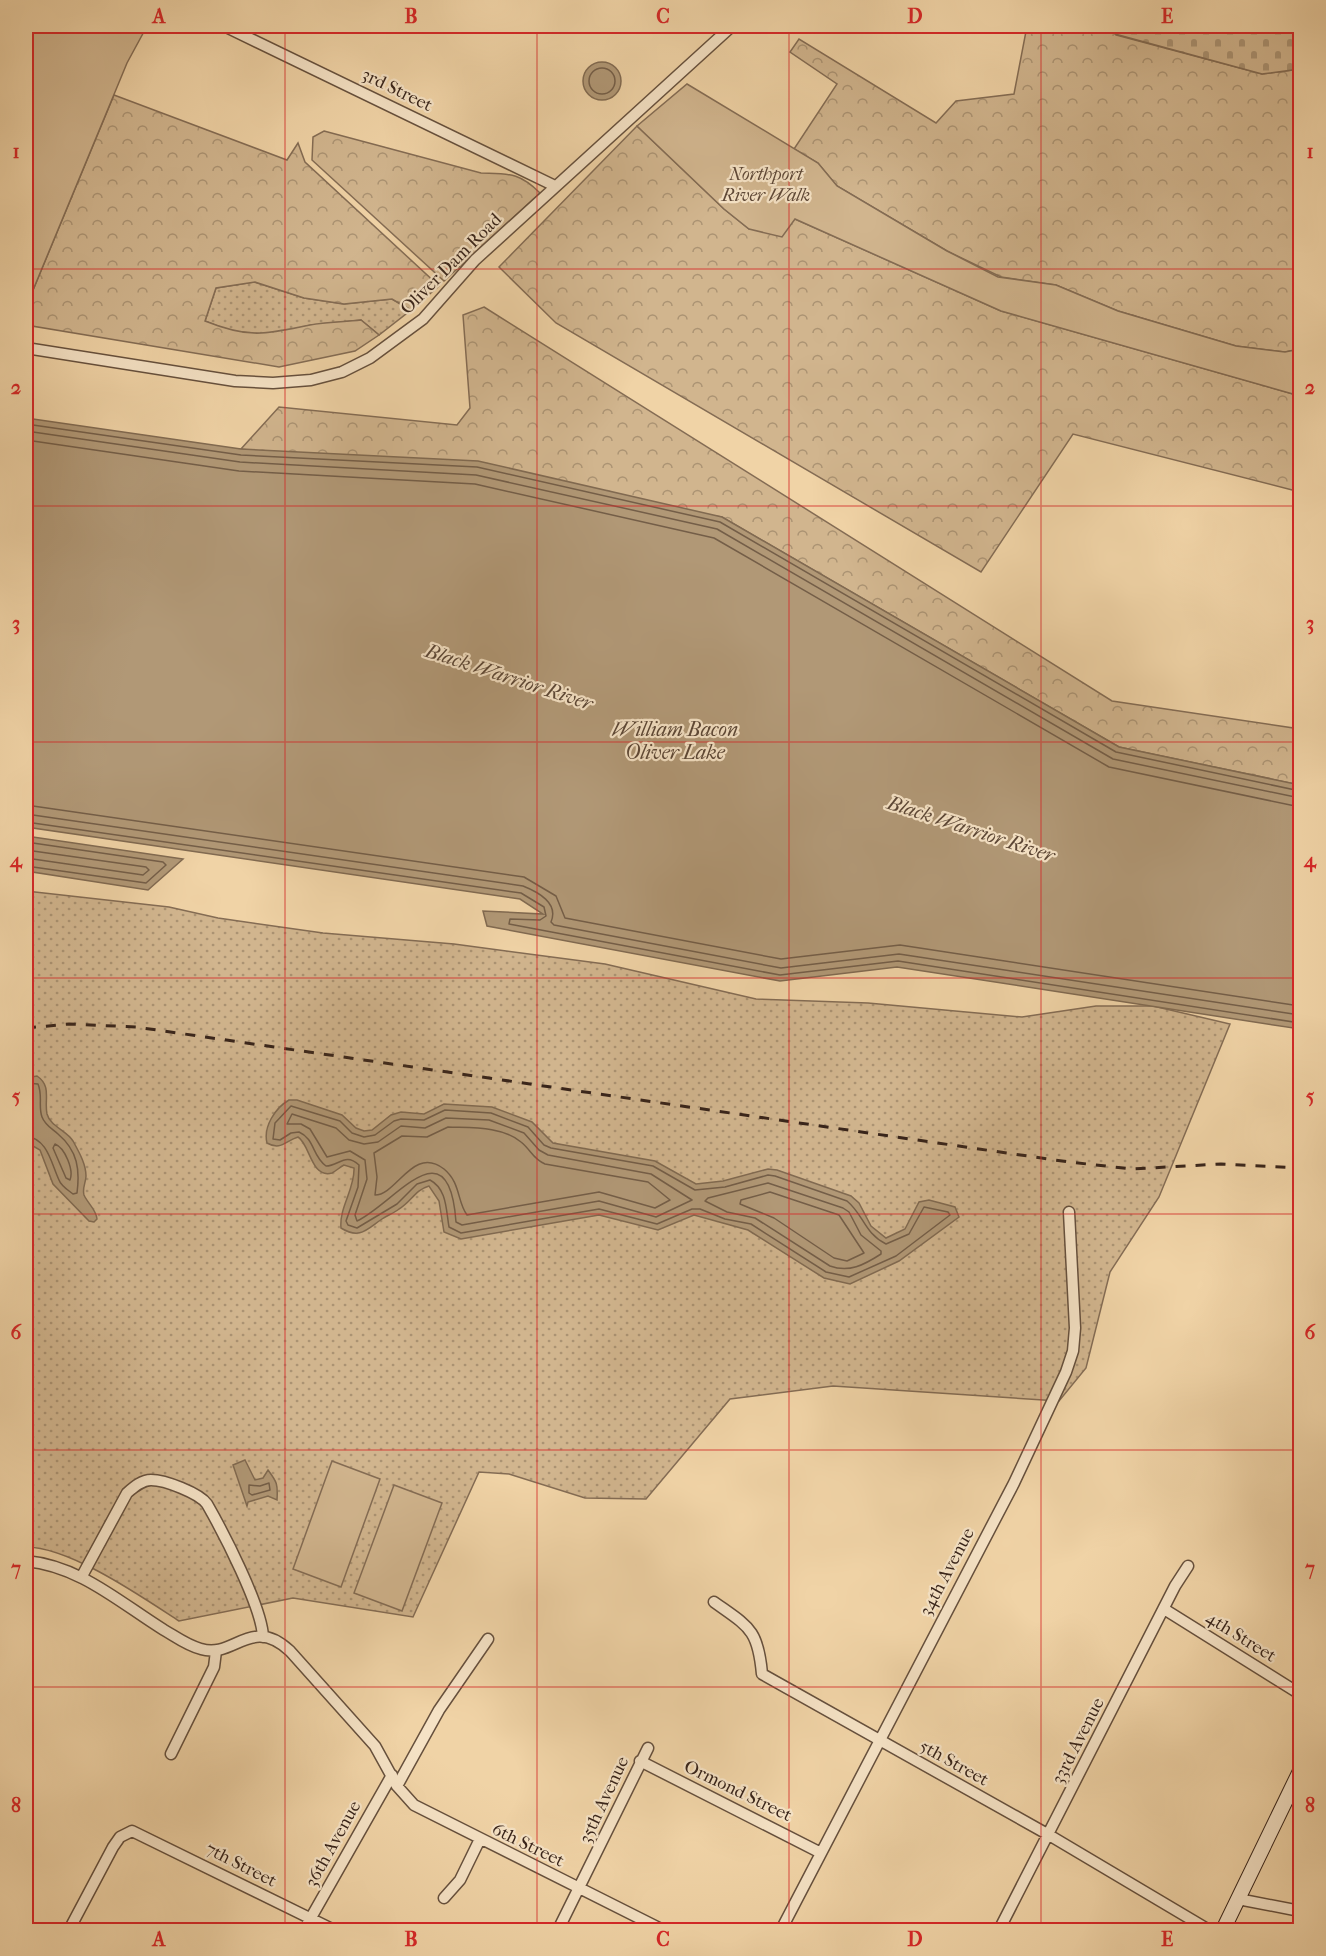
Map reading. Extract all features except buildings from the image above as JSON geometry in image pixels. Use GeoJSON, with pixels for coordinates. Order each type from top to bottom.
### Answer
{"type":"FeatureCollection","features":[{"type":"Feature","properties":{"kind":"main road"},"geometry":{"type":"LineString","coordinates":[[1223,1930],[1300,1771]]}},
{"type":"Feature","properties":{"kind":"street","name":"3rd Street"},"geometry":{"type":"LineString","coordinates":[[224,26],[555,186]]}},
{"type":"Feature","properties":{"kind":"street","name":"Oliver Dam Road"},"geometry":{"type":"LineString","coordinates":[[26,348],[235,381],[273,383],[311,380],[342,372],[370,358],[423,319],[476,260],[732,26]]}},
{"type":"Feature","properties":{"kind":"street","name":"34th Avenue"},"geometry":{"type":"LineString","coordinates":[[781,1930],[1014,1483],[1066,1372],[1073,1352],[1075,1328],[1069,1212]]}},
{"type":"Feature","properties":{"kind":"street"},"geometry":{"type":"LineString","coordinates":[[26,1561],[52,1566],[82,1576],[180,1640],[204,1651],[216,1651],[243,1639],[263,1637],[261,1622],[245,1582],[207,1504],[197,1494],[159,1481],[149,1480],[136,1485],[127,1493],[82,1576]]}},
{"type":"Feature","properties":{"kind":"street","name":"33rd Avenue"},"geometry":{"type":"LineString","coordinates":[[999,1930],[1188,1566]]}},
{"type":"Feature","properties":{"kind":"street","name":"5th Street"},"geometry":{"type":"LineString","coordinates":[[714,1602],[744,1623],[756,1636],[762,1674],[1048,1835],[1209,1930]]}},
{"type":"Feature","properties":{"kind":"street","name":"4th Street"},"geometry":{"type":"LineString","coordinates":[[1164,1609],[1300,1694]]}},
{"type":"Feature","properties":{"kind":"street","name":"6th Street"},"geometry":{"type":"LineString","coordinates":[[263,1637],[279,1643],[290,1652],[375,1746],[397,1786],[414,1805],[663,1930]]}},
{"type":"Feature","properties":{"kind":"street"},"geometry":{"type":"LineString","coordinates":[[397,1786],[439,1710],[488,1639]]}},
{"type":"Feature","properties":{"kind":"street"},"geometry":{"type":"LineString","coordinates":[[171,1754],[214,1667],[216,1651]]}},
{"type":"Feature","properties":{"kind":"street","name":"35th Avenue"},"geometry":{"type":"LineString","coordinates":[[558,1930],[648,1748]]}},
{"type":"Feature","properties":{"kind":"street","name":"Ormond Street"},"geometry":{"type":"LineString","coordinates":[[640,1761],[821,1853]]}},
{"type":"Feature","properties":{"kind":"street","name":"36th Avenue"},"geometry":{"type":"LineString","coordinates":[[304,1930],[392,1775]]}},
{"type":"Feature","properties":{"kind":"street","name":"7th Street"},"geometry":{"type":"LineString","coordinates":[[69,1930],[113,1847],[120,1837],[132,1831],[334,1930]]}},
{"type":"Feature","properties":{"kind":"street"},"geometry":{"type":"LineString","coordinates":[[444,1898],[460,1880],[480,1839]]}},
{"type":"Feature","properties":{"kind":"street"},"geometry":{"type":"LineString","coordinates":[[1238,1899],[1300,1911]]}},
{"type":"Feature","properties":{"kind":"street"},"geometry":{"type":"LineString","coordinates":[[26,1928],[31,1930]]}},
{"type":"Feature","properties":{"kind":"green space"},"geometry":{"type":"Polygon","coordinates":[[[26,26],[147,26],[127,63],[26,307],[26,26]]]}},
{"type":"Feature","properties":{"kind":"green space"},"geometry":{"type":"Polygon","coordinates":[[[1027,26],[1118,26],[1116,35],[1262,74],[1300,69],[1300,349],[1285,352],[1236,346],[1118,311],[1056,285],[1001,277],[947,251],[837,186],[818,163],[794,149],[837,84],[790,52],[799,39],[936,123],[956,101],[1014,94],[1027,26]]]}},
{"type":"Feature","properties":{"kind":"green space"},"geometry":{"type":"Polygon","coordinates":[[[1118,26],[1300,26],[1300,69],[1262,74],[1115,34],[1118,26]]]}},
{"type":"Feature","properties":{"kind":"green space","name":"Northport River Walk"},"geometry":{"type":"Polygon","coordinates":[[[687,84],[818,163],[837,186],[947,251],[998,277],[1056,285],[1118,311],[1236,346],[1285,352],[1300,349],[1300,396],[1001,311],[795,219],[782,237],[749,229],[724,209],[637,126],[687,84]]]}},
{"type":"Feature","properties":{"kind":"green space"},"geometry":{"type":"Polygon","coordinates":[[[114,95],[287,160],[298,143],[305,162],[439,286],[411,310],[392,299],[344,304],[304,298],[255,282],[216,288],[205,321],[221,327],[246,333],[258,333],[361,320],[379,335],[355,351],[279,367],[26,325],[26,307],[114,95]]]}},
{"type":"Feature","properties":{"kind":"green space"},"geometry":{"type":"Polygon","coordinates":[[[637,126],[724,209],[749,229],[795,219],[1001,311],[1300,396],[1300,492],[1073,434],[981,572],[556,323],[499,267],[637,126]]]}},
{"type":"Feature","properties":{"kind":"green space"},"geometry":{"type":"Polygon","coordinates":[[[324,131],[481,173],[513,175],[526,181],[540,193],[444,281],[312,160],[313,137],[324,131]]]}},
{"type":"Feature","properties":{"kind":"green space"},"geometry":{"type":"Polygon","coordinates":[[[254,282],[304,298],[344,304],[392,299],[411,310],[379,335],[361,320],[311,325],[271,335],[230,331],[205,321],[216,288],[254,282]]]}},
{"type":"Feature","properties":{"kind":"green space"},"geometry":{"type":"Polygon","coordinates":[[[484,307],[1112,701],[1300,729],[1300,785],[1119,747],[722,517],[241,449],[279,407],[457,425],[470,408],[463,315],[484,307]]]}},
{"type":"Feature","properties":{"kind":"green space"},"geometry":{"type":"Polygon","coordinates":[[[26,891],[169,907],[218,918],[323,933],[454,944],[605,964],[756,999],[868,1003],[1022,1017],[1096,1006],[1153,1006],[1230,1024],[1159,1197],[1110,1272],[1086,1368],[1059,1401],[833,1386],[730,1399],[646,1499],[585,1498],[509,1474],[479,1472],[413,1617],[293,1598],[179,1621],[126,1587],[84,1564],[44,1549],[26,1547],[26,891]]]}},
{"type":"Feature","properties":{"kind":"green space"},"geometry":{"type":"Polygon","coordinates":[[[332,1461],[380,1479],[341,1587],[293,1569],[332,1461]]]}},
{"type":"Feature","properties":{"kind":"green space"},"geometry":{"type":"Polygon","coordinates":[[[394,1485],[442,1503],[402,1611],[354,1593],[394,1485]]]}},
{"type":"Feature","properties":{"kind":"water"},"geometry":{"type":"Polygon","coordinates":[[[602,62],[615,68],[621,81],[615,94],[602,100],[589,94],[583,81],[589,68],[602,62]]]}},
{"type":"Feature","properties":{"kind":"water","name":"William Bacon Oliver Lake"},"geometry":{"type":"Polygon","coordinates":[[[26,418],[241,449],[478,461],[722,517],[1119,747],[1300,785],[1300,1029],[897,967],[780,981],[487,926],[483,911],[543,914],[520,899],[26,827],[26,418]]]}},
{"type":"Feature","properties":{"kind":"water"},"geometry":{"type":"Polygon","coordinates":[[[26,836],[183,859],[148,890],[26,871],[26,836]]]}},
{"type":"Feature","properties":{"kind":"water"},"geometry":{"type":"Polygon","coordinates":[[[37,1076],[42,1080],[46,1089],[46,1109],[49,1118],[70,1137],[82,1158],[86,1176],[83,1190],[94,1209],[97,1219],[94,1222],[89,1221],[53,1184],[40,1150],[26,1142],[26,1078],[37,1076]]]}},
{"type":"Feature","properties":{"kind":"water"},"geometry":{"type":"Polygon","coordinates":[[[289,1100],[297,1100],[342,1115],[356,1128],[364,1131],[372,1130],[391,1115],[401,1112],[424,1114],[444,1104],[492,1107],[532,1122],[553,1143],[655,1161],[696,1184],[723,1181],[768,1169],[777,1170],[851,1196],[859,1203],[871,1226],[886,1238],[905,1229],[919,1202],[929,1200],[955,1207],[959,1217],[899,1261],[850,1284],[824,1278],[748,1230],[694,1215],[658,1230],[599,1215],[461,1239],[444,1232],[439,1201],[429,1186],[420,1190],[395,1212],[363,1232],[353,1233],[341,1228],[341,1220],[354,1176],[354,1168],[344,1165],[332,1173],[320,1171],[298,1137],[280,1146],[267,1143],[266,1137],[271,1118],[289,1100]]]}},
{"type":"Feature","properties":{"kind":"water"},"geometry":{"type":"Polygon","coordinates":[[[245,1460],[255,1480],[263,1478],[268,1470],[276,1484],[277,1500],[268,1496],[248,1502],[247,1506],[233,1465],[245,1460]]]}},
{"type":"Feature","properties":{"kind":"railway"},"geometry":{"type":"LineString","coordinates":[[26,1028],[69,1024],[136,1027],[1069,1162],[1132,1169],[1221,1164],[1300,1168]]}},
{"type":"Feature","properties":{"kind":"water label","name":"Black Warrior River"},"geometry":{"type":"Point","coordinates":[509,677]}},
{"type":"Feature","properties":{"kind":"water label","name":"Black Warrior River"},"geometry":{"type":"Point","coordinates":[971,829]}}]}
